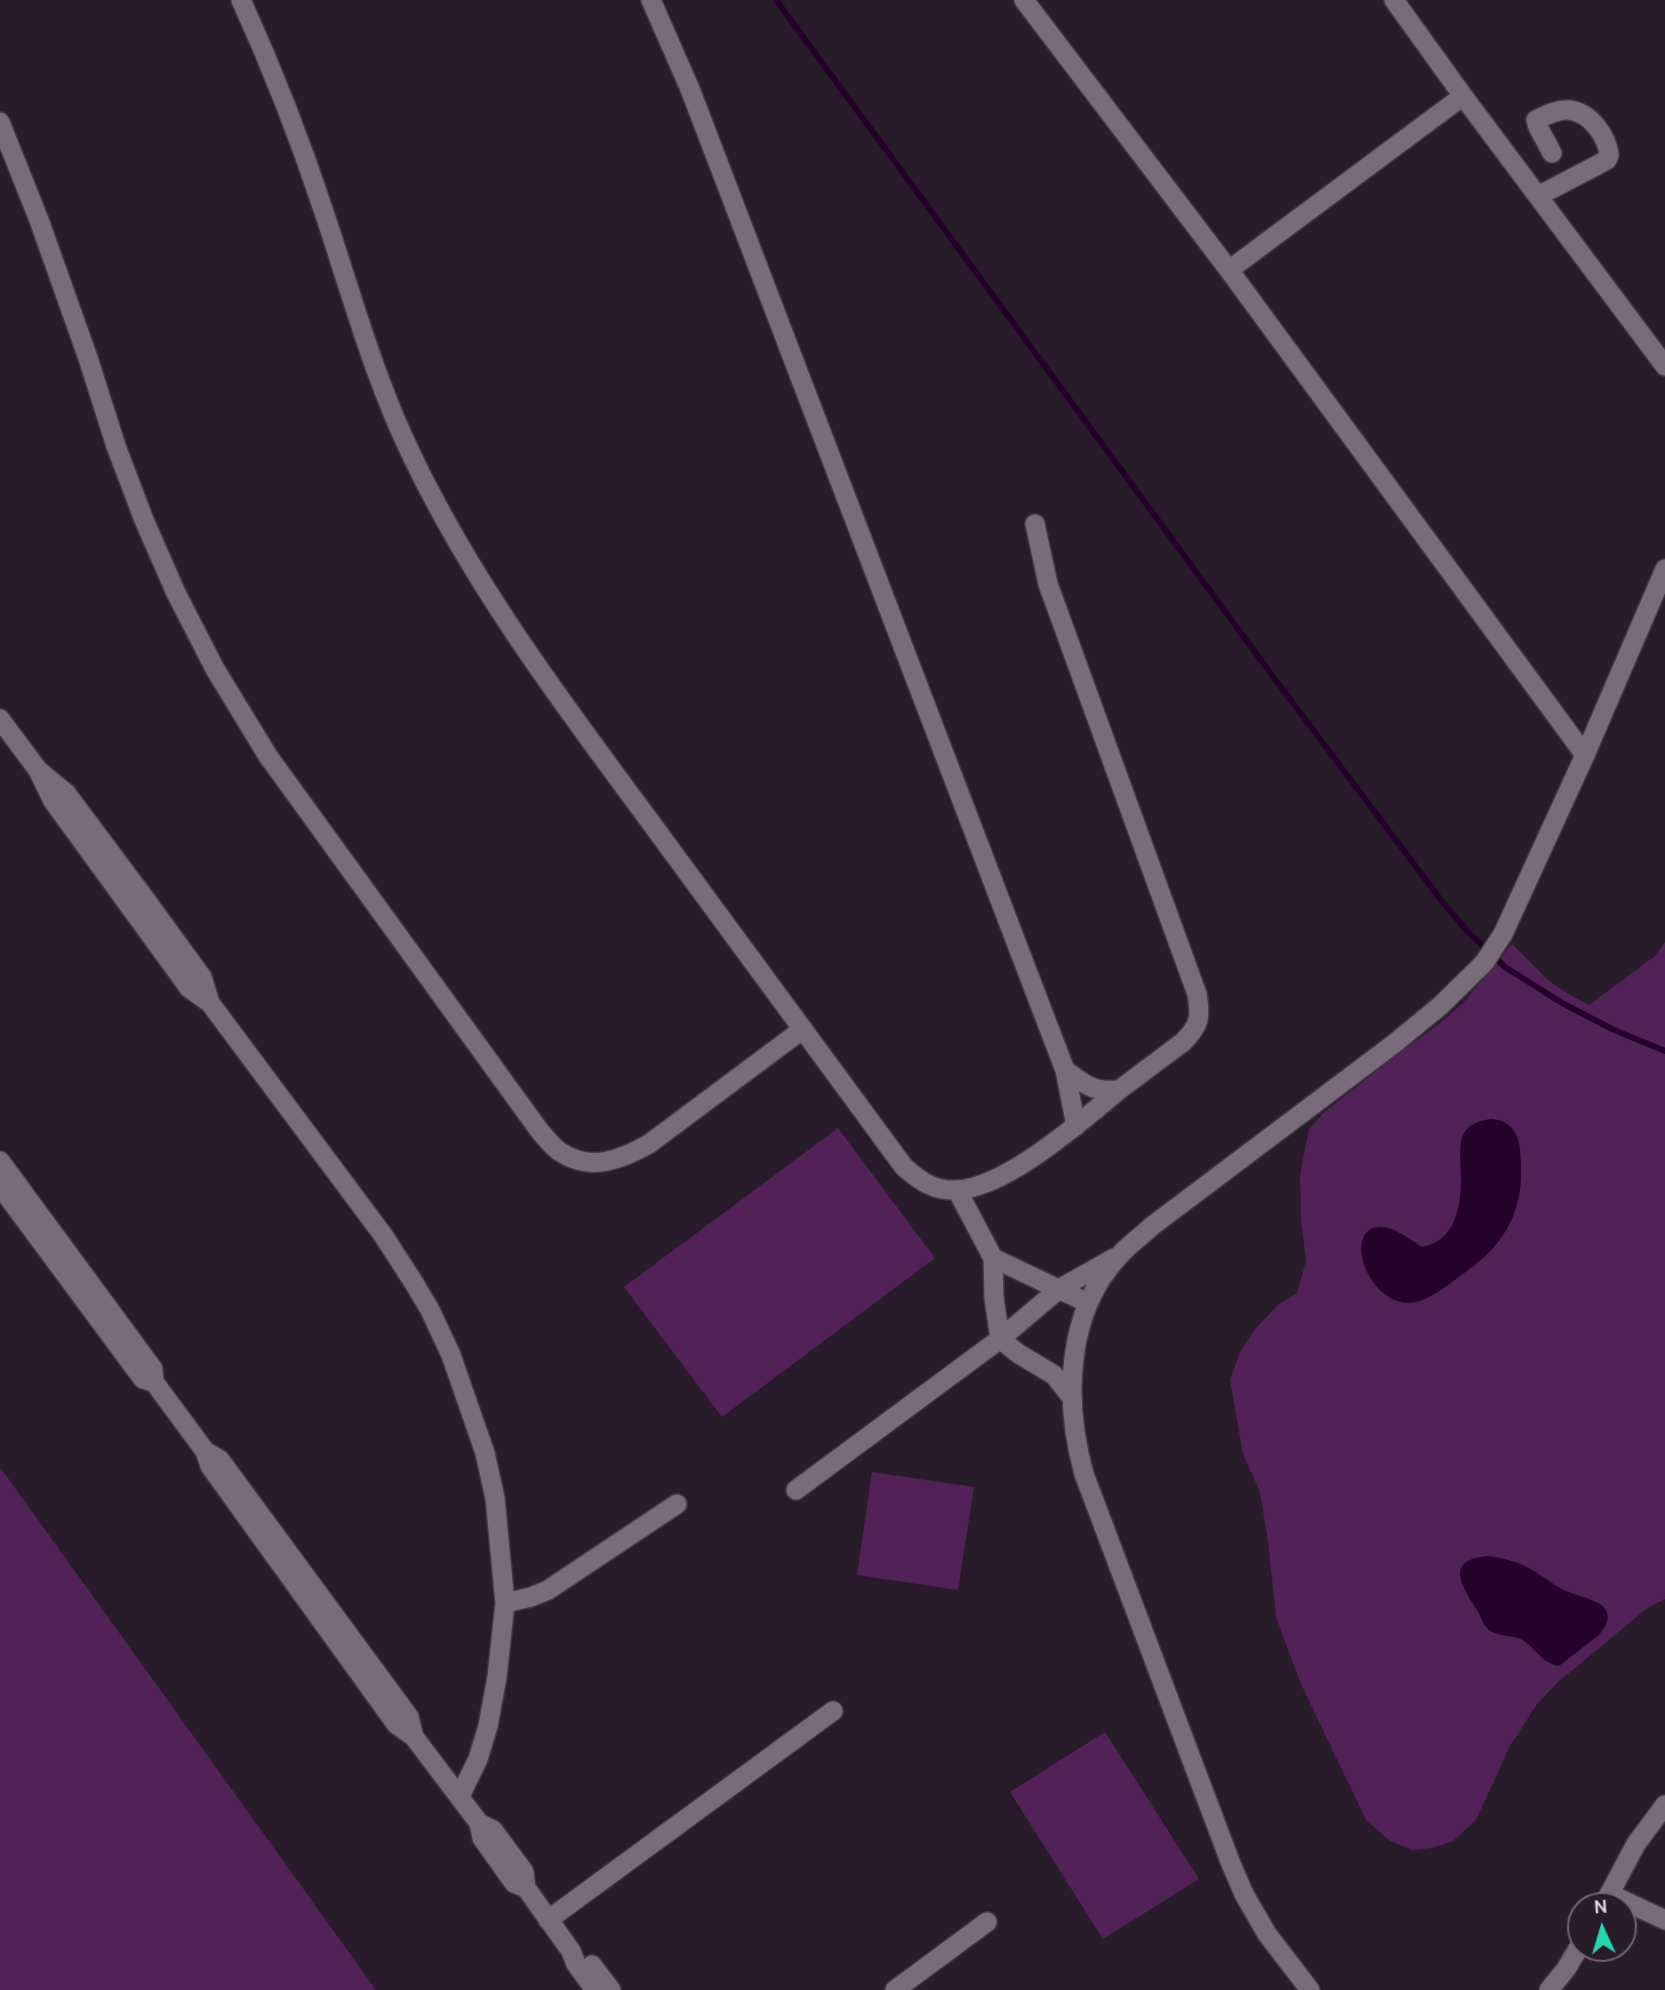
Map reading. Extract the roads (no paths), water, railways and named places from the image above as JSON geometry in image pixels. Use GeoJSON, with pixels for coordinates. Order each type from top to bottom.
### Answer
{"type":"FeatureCollection","features":[{"type":"Feature","properties":{"kind":"street"},"geometry":{"type":"LineString","coordinates":[[241,0],[265,54],[315,188],[393,413],[463,552],[558,696],[904,1167],[921,1182],[937,1189],[957,1190],[991,1181],[1006,1173],[1076,1126],[1183,1042],[1198,1024],[1200,1009],[1197,994],[1048,584],[1035,524]]}},
{"type":"Feature","properties":{"kind":"street"},"geometry":{"type":"LineString","coordinates":[[651,0],[690,89],[1065,1070],[1076,1126]]}},
{"type":"Feature","properties":{"kind":"street"},"geometry":{"type":"LineString","coordinates":[[1024,0],[1229,270],[1585,755]]}},
{"type":"Feature","properties":{"kind":"street"},"geometry":{"type":"LineString","coordinates":[[1394,0],[1663,361]]}},
{"type":"Feature","properties":{"kind":"street"},"geometry":{"type":"LineString","coordinates":[[1229,270],[1463,96]]}},
{"type":"Feature","properties":{"kind":"street"},"geometry":{"type":"LineString","coordinates":[[1538,196],[1607,160],[1609,155],[1605,139],[1587,117],[1573,110],[1554,112],[1536,120],[1552,153]]}},
{"type":"Feature","properties":{"kind":"street"},"geometry":{"type":"LineString","coordinates":[[0,122],[52,257],[144,520],[176,593],[215,669],[276,766],[539,1130],[560,1152],[576,1160],[593,1164],[613,1161],[649,1144],[803,1029]]}},
{"type":"Feature","properties":{"kind":"street"},"geometry":{"type":"LineString","coordinates":[[796,1490],[1000,1339],[1059,1289],[1119,1255],[1163,1218],[1395,1043],[1484,963],[1503,934],[1585,755],[1665,569]]}},
{"type":"Feature","properties":{"kind":"street"},"geometry":{"type":"LineString","coordinates":[[0,719],[38,770],[66,793],[189,988],[210,1003],[383,1235],[430,1310],[451,1355],[485,1453],[495,1498],[505,1603],[488,1726],[478,1759],[460,1796]]}},
{"type":"Feature","properties":{"kind":"street"},"geometry":{"type":"LineString","coordinates":[[1065,1070],[1088,1086],[1101,1091],[1119,1090]]}},
{"type":"Feature","properties":{"kind":"street"},"geometry":{"type":"LineString","coordinates":[[0,1161],[67,1264]]}},
{"type":"Feature","properties":{"kind":"street"},"geometry":{"type":"LineString","coordinates":[[0,1186],[153,1368],[154,1382],[205,1451],[220,1460],[334,1627],[409,1717],[414,1737],[479,1823],[482,1838],[514,1883],[526,1888],[595,1990]]}},
{"type":"Feature","properties":{"kind":"street"},"geometry":{"type":"LineString","coordinates":[[957,1190],[993,1258],[994,1298],[1000,1339],[1054,1375],[1072,1398]]}},
{"type":"Feature","properties":{"kind":"street"},"geometry":{"type":"LineString","coordinates":[[1119,1255],[1088,1303],[1076,1344],[1072,1398],[1074,1430],[1084,1475],[1231,1864],[1266,1934],[1310,1990]]}},
{"type":"Feature","properties":{"kind":"street"},"geometry":{"type":"LineString","coordinates":[[993,1258],[1088,1303]]}},
{"type":"Feature","properties":{"kind":"street"},"geometry":{"type":"LineString","coordinates":[[505,1603],[548,1590],[677,1504]]}},
{"type":"Feature","properties":{"kind":"street"},"geometry":{"type":"LineString","coordinates":[[548,1920],[833,1711]]}},
{"type":"Feature","properties":{"kind":"street"},"geometry":{"type":"LineString","coordinates":[[1610,1892],[1636,1844],[1665,1805]]}},
{"type":"Feature","properties":{"kind":"street"},"geometry":{"type":"LineString","coordinates":[[1637,1911],[1665,1920]]}},
{"type":"Feature","properties":{"kind":"street"},"geometry":{"type":"LineString","coordinates":[[895,1990],[987,1922]]}},
{"type":"Feature","properties":{"kind":"street"},"geometry":{"type":"LineString","coordinates":[[571,1951],[587,1958],[611,1990]]}},
{"type":"Feature","properties":{"kind":"street"},"geometry":{"type":"LineString","coordinates":[[1549,1990],[1570,1962]]}},
{"type":"Feature","properties":{"kind":"waterway"},"geometry":{"type":"LineString","coordinates":[[776,0],[1274,678],[1444,904],[1470,934],[1505,967],[1562,1003],[1614,1030],[1665,1051]]}}]}
